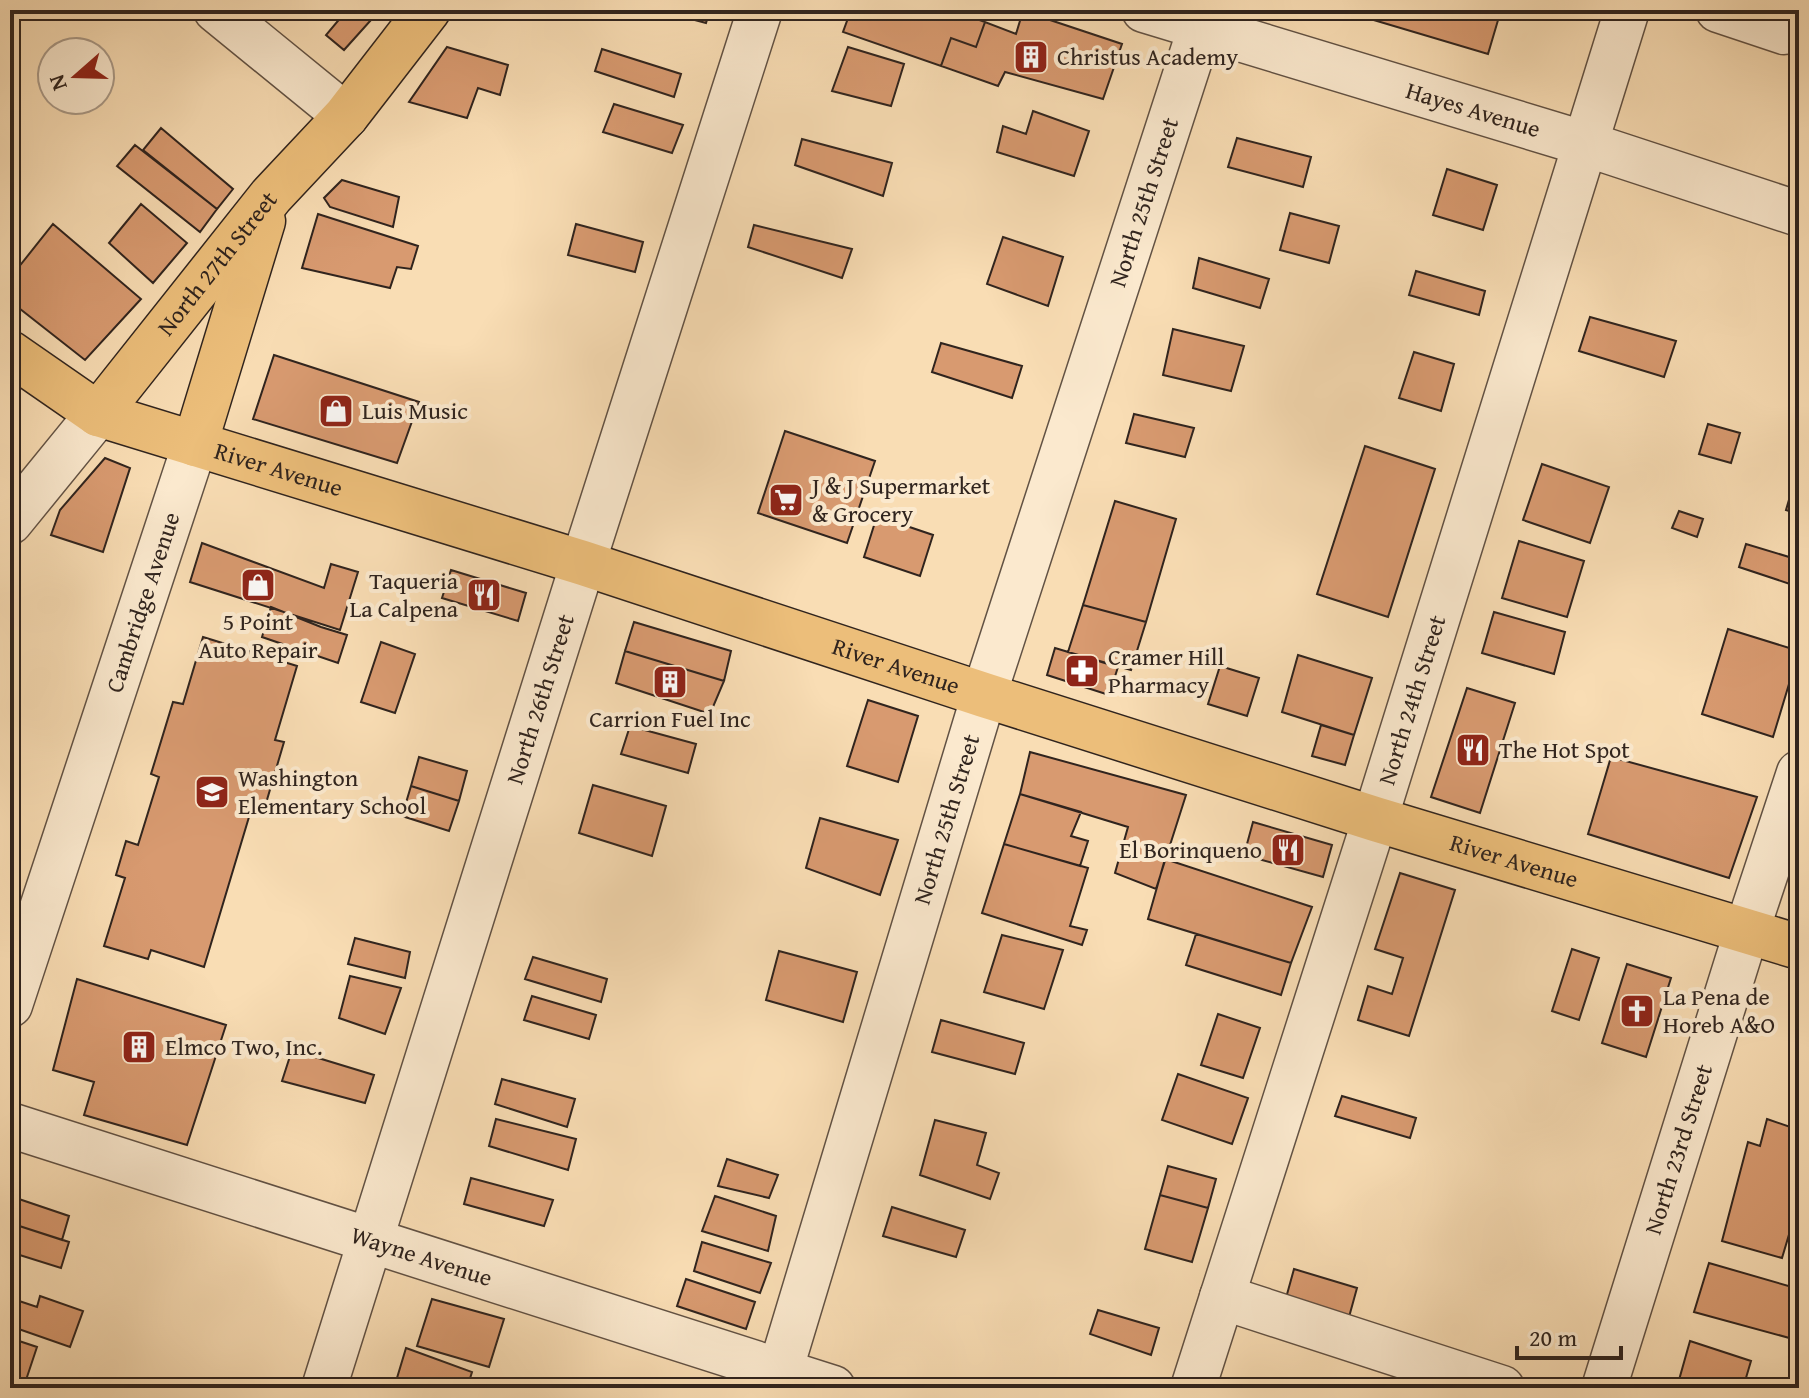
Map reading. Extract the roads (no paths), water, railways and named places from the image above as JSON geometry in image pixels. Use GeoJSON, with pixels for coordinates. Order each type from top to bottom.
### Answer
{"type":"FeatureCollection","features":[{"type":"Feature","properties":{"kind":"main road","name":"North 27th Street"},"geometry":{"type":"LineString","coordinates":[[98,414],[271,196],[346,116],[428,10]]}},
{"type":"Feature","properties":{"kind":"main road","name":"Cambridge Avenue"},"geometry":{"type":"LineString","coordinates":[[195,444],[271,196]]}},
{"type":"Feature","properties":{"kind":"main road","name":"River Avenue"},"geometry":{"type":"LineString","coordinates":[[10,353],[98,414],[583,563],[1375,819],[1799,947]]}},
{"type":"Feature","properties":{"kind":"street"},"geometry":{"type":"LineString","coordinates":[[216,10],[346,116]]}},
{"type":"Feature","properties":{"kind":"street","name":"North 26th Street"},"geometry":{"type":"LineString","coordinates":[[324,1388],[760,10]]}},
{"type":"Feature","properties":{"kind":"street","name":"Hayes Avenue"},"geometry":{"type":"LineString","coordinates":[[1144,10],[1215,22],[1799,214]]}},
{"type":"Feature","properties":{"kind":"street","name":"North 24th Street"},"geometry":{"type":"LineString","coordinates":[[1193,1388],[1375,819],[1627,10]]}},
{"type":"Feature","properties":{"kind":"street"},"geometry":{"type":"LineString","coordinates":[[1718,10],[1784,32],[1799,29]]}},
{"type":"Feature","properties":{"kind":"street","name":"North 25th Street"},"geometry":{"type":"LineString","coordinates":[[778,1380],[984,695],[1215,22]]}},
{"type":"Feature","properties":{"kind":"street","name":"North 27th Street"},"geometry":{"type":"LineString","coordinates":[[10,522],[98,414]]}},
{"type":"Feature","properties":{"kind":"street","name":"Cambridge Avenue"},"geometry":{"type":"LineString","coordinates":[[10,1005],[195,444]]}},
{"type":"Feature","properties":{"kind":"street","name":"North 23rd Street"},"geometry":{"type":"LineString","coordinates":[[1604,1388],[1799,773]]}},
{"type":"Feature","properties":{"kind":"street","name":"Wayne Avenue"},"geometry":{"type":"LineString","coordinates":[[10,1125],[369,1240],[778,1380],[833,1388]]}},
{"type":"Feature","properties":{"kind":"street"},"geometry":{"type":"LineString","coordinates":[[1222,1297],[1502,1388]]}},
{"type":"Feature","properties":{"kind":"place","name":"Christus Academy"},"geometry":{"type":"Point","coordinates":[1031,57]}},
{"type":"Feature","properties":{"kind":"place","name":"Luis Music"},"geometry":{"type":"Point","coordinates":[336,411]}},
{"type":"Feature","properties":{"kind":"place","name":"J & J Supermarket & Grocery"},"geometry":{"type":"Point","coordinates":[786,500]}},
{"type":"Feature","properties":{"kind":"place","name":"5 Point Auto Repair"},"geometry":{"type":"Point","coordinates":[258,585]}},
{"type":"Feature","properties":{"kind":"place","name":"Taqueria La Calpena"},"geometry":{"type":"Point","coordinates":[484,595]}},
{"type":"Feature","properties":{"kind":"place","name":"Cramer Hill Pharmacy"},"geometry":{"type":"Point","coordinates":[1082,671]}},
{"type":"Feature","properties":{"kind":"place","name":"Carrion Fuel Inc"},"geometry":{"type":"Point","coordinates":[670,682]}},
{"type":"Feature","properties":{"kind":"place","name":"The Hot Spot"},"geometry":{"type":"Point","coordinates":[1473,750]}},
{"type":"Feature","properties":{"kind":"place","name":"Washington Elementary School"},"geometry":{"type":"Point","coordinates":[212,792]}},
{"type":"Feature","properties":{"kind":"place","name":"El Borinqueno"},"geometry":{"type":"Point","coordinates":[1288,850]}},
{"type":"Feature","properties":{"kind":"place","name":"La Pena de Horeb A&O"},"geometry":{"type":"Point","coordinates":[1637,1011]}},
{"type":"Feature","properties":{"kind":"place","name":"Elmco Two, Inc."},"geometry":{"type":"Point","coordinates":[139,1047]}}]}
